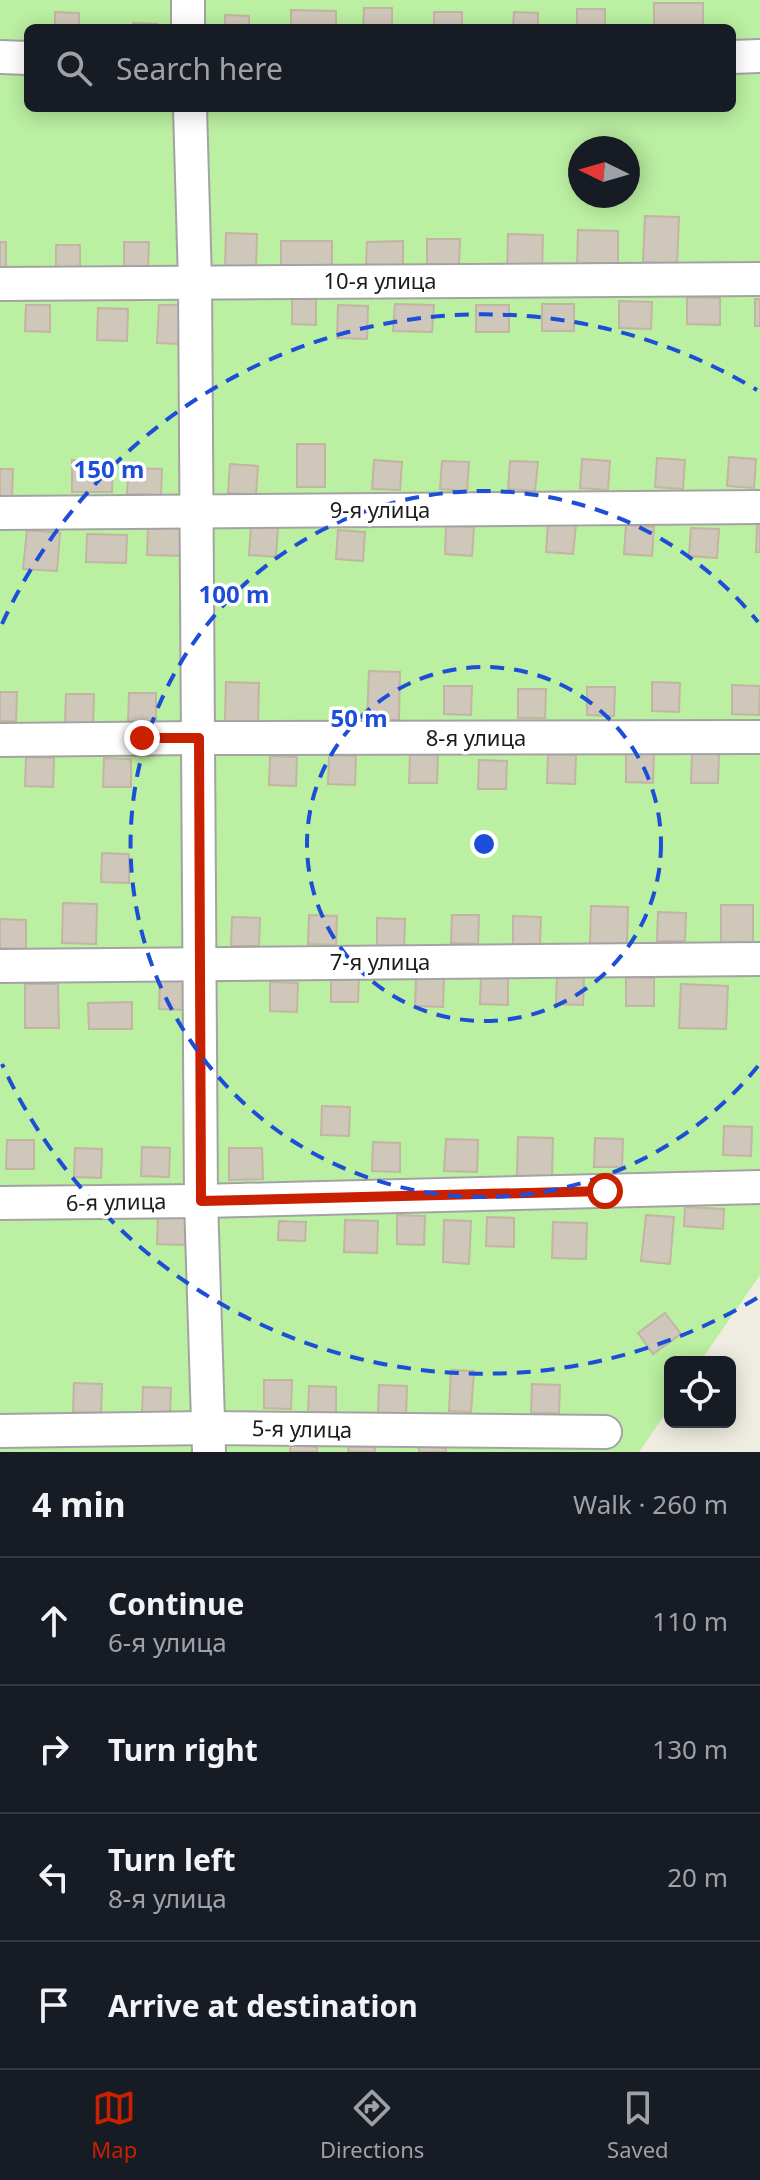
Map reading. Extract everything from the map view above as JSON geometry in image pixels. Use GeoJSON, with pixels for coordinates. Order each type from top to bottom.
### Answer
{"type":"FeatureCollection","features":[{"type":"Feature","properties":{"kind":"street"},"geometry":{"type":"LineString","coordinates":[[188,0],[188,24]]}},
{"type":"Feature","properties":{"kind":"street"},"geometry":{"type":"LineString","coordinates":[[736,57],[760,56]]}},
{"type":"Feature","properties":{"kind":"street"},"geometry":{"type":"LineString","coordinates":[[0,57],[24,58]]}},
{"type":"Feature","properties":{"kind":"street"},"geometry":{"type":"LineString","coordinates":[[190,112],[195,282],[201,1201],[209,1440]]}},
{"type":"Feature","properties":{"kind":"street","name":"10-я улица"},"geometry":{"type":"LineString","coordinates":[[0,284],[760,279]]}},
{"type":"Feature","properties":{"kind":"street","name":"9-я улица"},"geometry":{"type":"LineString","coordinates":[[0,513],[760,507]]}},
{"type":"Feature","properties":{"kind":"street","name":"8-я улица"},"geometry":{"type":"LineString","coordinates":[[0,740],[760,737]]}},
{"type":"Feature","properties":{"kind":"street","name":"7-я улица"},"geometry":{"type":"LineString","coordinates":[[0,966],[760,959]]}},
{"type":"Feature","properties":{"kind":"street","name":"6-я улица"},"geometry":{"type":"LineString","coordinates":[[0,1203],[760,1187]]}},
{"type":"Feature","properties":{"kind":"street","name":"5-я улица"},"geometry":{"type":"LineString","coordinates":[[0,1431],[209,1440],[597,1442]]}},
{"type":"Feature","properties":{"kind":"green space"},"geometry":{"type":"Polygon","coordinates":[[[0,0],[760,0],[760,1275],[704,1356],[664,1356],[664,1416],[639,1452],[0,1452],[0,0]]]}},
{"type":"Feature","properties":{"kind":"building"},"geometry":{"type":"Polygon","coordinates":[[[654,3],[703,3],[703,24],[654,24],[654,3]]]}},
{"type":"Feature","properties":{"kind":"building"},"geometry":{"type":"Polygon","coordinates":[[[364,8],[392,8],[392,24],[363,24],[364,8]]]}},
{"type":"Feature","properties":{"kind":"building"},"geometry":{"type":"Polygon","coordinates":[[[577,9],[605,9],[605,24],[577,24],[577,9]]]}},
{"type":"Feature","properties":{"kind":"building"},"geometry":{"type":"Polygon","coordinates":[[[291,10],[336,11],[336,24],[291,24],[291,10]]]}},
{"type":"Feature","properties":{"kind":"building"},"geometry":{"type":"Polygon","coordinates":[[[55,12],[79,13],[79,24],[55,24],[55,12]]]}},
{"type":"Feature","properties":{"kind":"building"},"geometry":{"type":"Polygon","coordinates":[[[434,12],[462,12],[462,24],[434,24],[434,12]]]}},
{"type":"Feature","properties":{"kind":"building"},"geometry":{"type":"Polygon","coordinates":[[[514,12],[538,13],[538,24],[513,24],[514,12]]]}},
{"type":"Feature","properties":{"kind":"building"},"geometry":{"type":"Polygon","coordinates":[[[225,15],[249,16],[249,24],[225,24],[225,15]]]}},
{"type":"Feature","properties":{"kind":"building"},"geometry":{"type":"Polygon","coordinates":[[[645,216],[679,217],[677,264],[643,262],[645,216]]]}},
{"type":"Feature","properties":{"kind":"building"},"geometry":{"type":"Polygon","coordinates":[[[578,230],[618,231],[618,269],[577,268],[578,230]]]}},
{"type":"Feature","properties":{"kind":"building"},"geometry":{"type":"Polygon","coordinates":[[[226,233],[257,234],[256,268],[225,267],[226,233]]]}},
{"type":"Feature","properties":{"kind":"building"},"geometry":{"type":"Polygon","coordinates":[[[508,234],[543,235],[542,272],[507,271],[508,234]]]}},
{"type":"Feature","properties":{"kind":"building"},"geometry":{"type":"Polygon","coordinates":[[[427,239],[460,239],[459,266],[427,265],[427,239]]]}},
{"type":"Feature","properties":{"kind":"building"},"geometry":{"type":"Polygon","coordinates":[[[281,241],[332,241],[332,268],[281,269],[281,241]]]}},
{"type":"Feature","properties":{"kind":"building"},"geometry":{"type":"Polygon","coordinates":[[[403,241],[403,267],[366,266],[367,242],[403,241]]]}},
{"type":"Feature","properties":{"kind":"building"},"geometry":{"type":"Polygon","coordinates":[[[0,242],[6,242],[6,269],[0,269],[0,242]]]}},
{"type":"Feature","properties":{"kind":"building"},"geometry":{"type":"Polygon","coordinates":[[[124,242],[149,242],[148,268],[124,268],[124,242]]]}},
{"type":"Feature","properties":{"kind":"building"},"geometry":{"type":"Polygon","coordinates":[[[56,245],[80,245],[80,272],[56,271],[56,245]]]}},
{"type":"Feature","properties":{"kind":"building"},"geometry":{"type":"Polygon","coordinates":[[[687,297],[720,298],[720,325],[687,324],[687,297]]]}},
{"type":"Feature","properties":{"kind":"building"},"geometry":{"type":"Polygon","coordinates":[[[292,298],[316,298],[316,325],[292,324],[292,298]]]}},
{"type":"Feature","properties":{"kind":"building"},"geometry":{"type":"Polygon","coordinates":[[[755,299],[760,299],[760,326],[755,326],[755,299]]]}},
{"type":"Feature","properties":{"kind":"building"},"geometry":{"type":"Polygon","coordinates":[[[619,301],[652,302],[651,329],[619,328],[619,301]]]}},
{"type":"Feature","properties":{"kind":"building"},"geometry":{"type":"Polygon","coordinates":[[[395,304],[434,305],[432,332],[393,331],[395,304]]]}},
{"type":"Feature","properties":{"kind":"building"},"geometry":{"type":"Polygon","coordinates":[[[542,304],[574,304],[574,331],[542,331],[542,304]]]}},
{"type":"Feature","properties":{"kind":"building"},"geometry":{"type":"Polygon","coordinates":[[[26,305],[50,305],[50,332],[25,331],[26,305]]]}},
{"type":"Feature","properties":{"kind":"building"},"geometry":{"type":"Polygon","coordinates":[[[159,305],[180,305],[179,344],[157,343],[159,305]]]}},
{"type":"Feature","properties":{"kind":"building"},"geometry":{"type":"Polygon","coordinates":[[[338,305],[368,306],[367,339],[337,338],[338,305]]]}},
{"type":"Feature","properties":{"kind":"building"},"geometry":{"type":"Polygon","coordinates":[[[476,305],[509,305],[509,332],[476,332],[476,305]]]}},
{"type":"Feature","properties":{"kind":"building"},"geometry":{"type":"Polygon","coordinates":[[[98,308],[128,309],[127,341],[97,340],[98,308]]]}},
{"type":"Feature","properties":{"kind":"building"},"geometry":{"type":"Polygon","coordinates":[[[297,444],[325,444],[325,487],[297,487],[297,444]]]}},
{"type":"Feature","properties":{"kind":"building"},"geometry":{"type":"Polygon","coordinates":[[[729,457],[756,459],[754,488],[727,486],[729,457]]]}},
{"type":"Feature","properties":{"kind":"building"},"geometry":{"type":"Polygon","coordinates":[[[657,458],[685,460],[683,489],[655,487],[657,458]]]}},
{"type":"Feature","properties":{"kind":"building"},"geometry":{"type":"Polygon","coordinates":[[[582,459],[610,461],[608,490],[580,488],[582,459]]]}},
{"type":"Feature","properties":{"kind":"building"},"geometry":{"type":"Polygon","coordinates":[[[72,460],[113,461],[112,492],[72,492],[72,460]]]}},
{"type":"Feature","properties":{"kind":"building"},"geometry":{"type":"Polygon","coordinates":[[[374,460],[402,462],[400,490],[372,489],[374,460]]]}},
{"type":"Feature","properties":{"kind":"building"},"geometry":{"type":"Polygon","coordinates":[[[442,461],[469,462],[467,491],[440,489],[442,461]]]}},
{"type":"Feature","properties":{"kind":"building"},"geometry":{"type":"Polygon","coordinates":[[[510,461],[538,462],[535,491],[508,489],[510,461]]]}},
{"type":"Feature","properties":{"kind":"building"},"geometry":{"type":"Polygon","coordinates":[[[230,464],[258,466],[256,495],[228,493],[230,464]]]}},
{"type":"Feature","properties":{"kind":"building"},"geometry":{"type":"Polygon","coordinates":[[[128,468],[162,469],[161,495],[127,494],[128,468]]]}},
{"type":"Feature","properties":{"kind":"building"},"geometry":{"type":"Polygon","coordinates":[[[0,469],[13,469],[12,498],[0,498],[0,469]]]}},
{"type":"Feature","properties":{"kind":"building"},"geometry":{"type":"Polygon","coordinates":[[[548,523],[576,525],[573,554],[546,552],[548,523]]]}},
{"type":"Feature","properties":{"kind":"building"},"geometry":{"type":"Polygon","coordinates":[[[757,523],[760,524],[760,552],[756,552],[757,523]]]}},
{"type":"Feature","properties":{"kind":"building"},"geometry":{"type":"Polygon","coordinates":[[[446,525],[474,527],[472,556],[445,554],[446,525]]]}},
{"type":"Feature","properties":{"kind":"building"},"geometry":{"type":"Polygon","coordinates":[[[626,525],[654,527],[652,556],[624,554],[626,525]]]}},
{"type":"Feature","properties":{"kind":"building"},"geometry":{"type":"Polygon","coordinates":[[[148,527],[188,528],[187,556],[147,555],[148,527]]]}},
{"type":"Feature","properties":{"kind":"building"},"geometry":{"type":"Polygon","coordinates":[[[251,527],[278,528],[276,557],[249,555],[251,527]]]}},
{"type":"Feature","properties":{"kind":"building"},"geometry":{"type":"Polygon","coordinates":[[[691,528],[719,529],[717,558],[689,556],[691,528]]]}},
{"type":"Feature","properties":{"kind":"building"},"geometry":{"type":"Polygon","coordinates":[[[27,530],[60,533],[57,571],[23,569],[27,530]]]}},
{"type":"Feature","properties":{"kind":"building"},"geometry":{"type":"Polygon","coordinates":[[[338,530],[365,532],[363,561],[336,559],[338,530]]]}},
{"type":"Feature","properties":{"kind":"building"},"geometry":{"type":"Polygon","coordinates":[[[87,534],[127,535],[126,563],[86,562],[87,534]]]}},
{"type":"Feature","properties":{"kind":"building"},"geometry":{"type":"Polygon","coordinates":[[[369,671],[400,672],[399,720],[367,719],[369,671]]]}},
{"type":"Feature","properties":{"kind":"building"},"geometry":{"type":"Polygon","coordinates":[[[226,682],[259,683],[258,722],[225,721],[226,682]]]}},
{"type":"Feature","properties":{"kind":"building"},"geometry":{"type":"Polygon","coordinates":[[[652,682],[680,683],[679,712],[652,711],[652,682]]]}},
{"type":"Feature","properties":{"kind":"building"},"geometry":{"type":"Polygon","coordinates":[[[732,685],[760,686],[759,715],[732,714],[732,685]]]}},
{"type":"Feature","properties":{"kind":"building"},"geometry":{"type":"Polygon","coordinates":[[[444,686],[472,686],[471,715],[444,714],[444,686]]]}},
{"type":"Feature","properties":{"kind":"building"},"geometry":{"type":"Polygon","coordinates":[[[587,687],[615,687],[614,716],[587,715],[587,687]]]}},
{"type":"Feature","properties":{"kind":"building"},"geometry":{"type":"Polygon","coordinates":[[[518,689],[546,689],[545,718],[518,718],[518,689]]]}},
{"type":"Feature","properties":{"kind":"building"},"geometry":{"type":"Polygon","coordinates":[[[0,692],[17,692],[16,721],[0,721],[0,692]]]}},
{"type":"Feature","properties":{"kind":"building"},"geometry":{"type":"Polygon","coordinates":[[[129,693],[156,693],[156,722],[128,722],[129,693]]]}},
{"type":"Feature","properties":{"kind":"building"},"geometry":{"type":"Polygon","coordinates":[[[66,694],[94,694],[93,723],[65,723],[66,694]]]}},
{"type":"Feature","properties":{"kind":"building"},"geometry":{"type":"Polygon","coordinates":[[[410,754],[438,755],[437,783],[409,783],[410,754]]]}},
{"type":"Feature","properties":{"kind":"building"},"geometry":{"type":"Polygon","coordinates":[[[548,754],[576,755],[575,784],[547,783],[548,754]]]}},
{"type":"Feature","properties":{"kind":"building"},"geometry":{"type":"Polygon","coordinates":[[[626,754],[654,754],[653,783],[626,782],[626,754]]]}},
{"type":"Feature","properties":{"kind":"building"},"geometry":{"type":"Polygon","coordinates":[[[692,754],[719,754],[718,783],[691,783],[692,754]]]}},
{"type":"Feature","properties":{"kind":"building"},"geometry":{"type":"Polygon","coordinates":[[[329,755],[356,756],[355,785],[328,784],[329,755]]]}},
{"type":"Feature","properties":{"kind":"building"},"geometry":{"type":"Polygon","coordinates":[[[270,756],[297,757],[296,786],[269,785],[270,756]]]}},
{"type":"Feature","properties":{"kind":"building"},"geometry":{"type":"Polygon","coordinates":[[[26,757],[54,758],[53,787],[25,786],[26,757]]]}},
{"type":"Feature","properties":{"kind":"building"},"geometry":{"type":"Polygon","coordinates":[[[104,758],[131,759],[131,787],[103,787],[104,758]]]}},
{"type":"Feature","properties":{"kind":"building"},"geometry":{"type":"Polygon","coordinates":[[[479,760],[507,761],[506,789],[478,789],[479,760]]]}},
{"type":"Feature","properties":{"kind":"building"},"geometry":{"type":"Polygon","coordinates":[[[102,853],[129,854],[129,883],[101,882],[102,853]]]}},
{"type":"Feature","properties":{"kind":"building"},"geometry":{"type":"Polygon","coordinates":[[[63,903],[97,904],[96,944],[62,943],[63,903]]]}},
{"type":"Feature","properties":{"kind":"building"},"geometry":{"type":"Polygon","coordinates":[[[721,905],[753,905],[753,945],[721,945],[721,905]]]}},
{"type":"Feature","properties":{"kind":"building"},"geometry":{"type":"Polygon","coordinates":[[[591,906],[628,907],[627,944],[590,943],[591,906]]]}},
{"type":"Feature","properties":{"kind":"building"},"geometry":{"type":"Polygon","coordinates":[[[658,912],[686,913],[685,941],[657,941],[658,912]]]}},
{"type":"Feature","properties":{"kind":"building"},"geometry":{"type":"Polygon","coordinates":[[[309,915],[337,916],[336,945],[308,944],[309,915]]]}},
{"type":"Feature","properties":{"kind":"building"},"geometry":{"type":"Polygon","coordinates":[[[452,915],[479,915],[478,944],[451,943],[452,915]]]}},
{"type":"Feature","properties":{"kind":"building"},"geometry":{"type":"Polygon","coordinates":[[[513,916],[541,917],[540,945],[513,945],[513,916]]]}},
{"type":"Feature","properties":{"kind":"building"},"geometry":{"type":"Polygon","coordinates":[[[232,917],[260,918],[259,946],[231,946],[232,917]]]}},
{"type":"Feature","properties":{"kind":"building"},"geometry":{"type":"Polygon","coordinates":[[[377,918],[405,919],[404,948],[377,947],[377,918]]]}},
{"type":"Feature","properties":{"kind":"building"},"geometry":{"type":"Polygon","coordinates":[[[0,919],[26,920],[26,949],[0,948],[0,919]]]}},
{"type":"Feature","properties":{"kind":"building"},"geometry":{"type":"Polygon","coordinates":[[[331,973],[359,974],[358,1002],[331,1002],[331,973]]]}},
{"type":"Feature","properties":{"kind":"building"},"geometry":{"type":"Polygon","coordinates":[[[481,975],[508,976],[508,1005],[480,1004],[481,975]]]}},
{"type":"Feature","properties":{"kind":"building"},"geometry":{"type":"Polygon","coordinates":[[[557,975],[584,976],[583,1005],[556,1004],[557,975]]]}},
{"type":"Feature","properties":{"kind":"building"},"geometry":{"type":"Polygon","coordinates":[[[416,977],[444,978],[443,1007],[415,1006],[416,977]]]}},
{"type":"Feature","properties":{"kind":"building"},"geometry":{"type":"Polygon","coordinates":[[[626,977],[654,978],[654,1006],[626,1006],[626,977]]]}},
{"type":"Feature","properties":{"kind":"building"},"geometry":{"type":"Polygon","coordinates":[[[160,980],[188,981],[187,1010],[159,1009],[160,980]]]}},
{"type":"Feature","properties":{"kind":"building"},"geometry":{"type":"Polygon","coordinates":[[[270,982],[298,983],[297,1012],[270,1011],[270,982]]]}},
{"type":"Feature","properties":{"kind":"building"},"geometry":{"type":"Polygon","coordinates":[[[25,984],[58,984],[59,1028],[25,1028],[25,984]]]}},
{"type":"Feature","properties":{"kind":"building"},"geometry":{"type":"Polygon","coordinates":[[[681,984],[728,986],[726,1029],[679,1028],[681,984]]]}},
{"type":"Feature","properties":{"kind":"building"},"geometry":{"type":"Polygon","coordinates":[[[132,1002],[132,1029],[89,1029],[88,1003],[132,1002]]]}},
{"type":"Feature","properties":{"kind":"building"},"geometry":{"type":"Polygon","coordinates":[[[322,1106],[350,1107],[349,1136],[321,1135],[322,1106]]]}},
{"type":"Feature","properties":{"kind":"building"},"geometry":{"type":"Polygon","coordinates":[[[724,1126],[752,1127],[751,1156],[723,1155],[724,1126]]]}},
{"type":"Feature","properties":{"kind":"building"},"geometry":{"type":"Polygon","coordinates":[[[518,1137],[553,1138],[552,1177],[517,1176],[518,1137]]]}},
{"type":"Feature","properties":{"kind":"building"},"geometry":{"type":"Polygon","coordinates":[[[595,1138],[623,1139],[622,1167],[594,1167],[595,1138]]]}},
{"type":"Feature","properties":{"kind":"building"},"geometry":{"type":"Polygon","coordinates":[[[446,1139],[478,1140],[477,1172],[444,1171],[446,1139]]]}},
{"type":"Feature","properties":{"kind":"building"},"geometry":{"type":"Polygon","coordinates":[[[7,1140],[34,1140],[34,1169],[6,1169],[7,1140]]]}},
{"type":"Feature","properties":{"kind":"building"},"geometry":{"type":"Polygon","coordinates":[[[373,1142],[400,1143],[400,1172],[372,1171],[373,1142]]]}},
{"type":"Feature","properties":{"kind":"building"},"geometry":{"type":"Polygon","coordinates":[[[142,1147],[170,1148],[169,1177],[141,1176],[142,1147]]]}},
{"type":"Feature","properties":{"kind":"building"},"geometry":{"type":"Polygon","coordinates":[[[75,1148],[102,1149],[101,1178],[74,1177],[75,1148]]]}},
{"type":"Feature","properties":{"kind":"building"},"geometry":{"type":"Polygon","coordinates":[[[229,1148],[262,1148],[263,1179],[229,1180],[229,1148]]]}},
{"type":"Feature","properties":{"kind":"building"},"geometry":{"type":"Polygon","coordinates":[[[685,1207],[724,1209],[723,1229],[684,1226],[685,1207]]]}},
{"type":"Feature","properties":{"kind":"building"},"geometry":{"type":"Polygon","coordinates":[[[158,1215],[186,1216],[185,1245],[157,1244],[158,1215]]]}},
{"type":"Feature","properties":{"kind":"building"},"geometry":{"type":"Polygon","coordinates":[[[397,1215],[425,1216],[424,1245],[397,1244],[397,1215]]]}},
{"type":"Feature","properties":{"kind":"building"},"geometry":{"type":"Polygon","coordinates":[[[646,1215],[674,1217],[670,1264],[641,1261],[646,1215]]]}},
{"type":"Feature","properties":{"kind":"building"},"geometry":{"type":"Polygon","coordinates":[[[487,1217],[514,1218],[514,1247],[486,1246],[487,1217]]]}},
{"type":"Feature","properties":{"kind":"building"},"geometry":{"type":"Polygon","coordinates":[[[345,1220],[378,1221],[377,1253],[344,1252],[345,1220]]]}},
{"type":"Feature","properties":{"kind":"building"},"geometry":{"type":"Polygon","coordinates":[[[444,1220],[471,1221],[469,1264],[443,1262],[444,1220]]]}},
{"type":"Feature","properties":{"kind":"building"},"geometry":{"type":"Polygon","coordinates":[[[279,1221],[306,1222],[305,1241],[278,1240],[279,1221]]]}},
{"type":"Feature","properties":{"kind":"building"},"geometry":{"type":"Polygon","coordinates":[[[553,1222],[587,1223],[586,1259],[552,1258],[553,1222]]]}},
{"type":"Feature","properties":{"kind":"building"},"geometry":{"type":"Polygon","coordinates":[[[665,1313],[681,1334],[653,1354],[638,1333],[665,1313]]]}},
{"type":"Feature","properties":{"kind":"building"},"geometry":{"type":"Polygon","coordinates":[[[451,1370],[474,1371],[471,1412],[449,1411],[451,1370]]]}},
{"type":"Feature","properties":{"kind":"building"},"geometry":{"type":"Polygon","coordinates":[[[264,1380],[292,1380],[291,1409],[264,1408],[264,1380]]]}},
{"type":"Feature","properties":{"kind":"building"},"geometry":{"type":"Polygon","coordinates":[[[74,1383],[102,1384],[101,1413],[73,1412],[74,1383]]]}},
{"type":"Feature","properties":{"kind":"building"},"geometry":{"type":"Polygon","coordinates":[[[532,1384],[560,1385],[559,1413],[531,1413],[532,1384]]]}},
{"type":"Feature","properties":{"kind":"building"},"geometry":{"type":"Polygon","coordinates":[[[379,1385],[407,1386],[406,1415],[378,1414],[379,1385]]]}},
{"type":"Feature","properties":{"kind":"building"},"geometry":{"type":"Polygon","coordinates":[[[309,1386],[336,1387],[336,1416],[308,1415],[309,1386]]]}},
{"type":"Feature","properties":{"kind":"building"},"geometry":{"type":"Polygon","coordinates":[[[143,1387],[171,1388],[170,1416],[142,1416],[143,1387]]]}},
{"type":"Feature","properties":{"kind":"building"},"geometry":{"type":"Polygon","coordinates":[[[291,1445],[317,1447],[317,1452],[290,1452],[291,1445]]]}},
{"type":"Feature","properties":{"kind":"building"},"geometry":{"type":"Polygon","coordinates":[[[349,1446],[375,1447],[375,1452],[348,1452],[349,1446]]]}},
{"type":"Feature","properties":{"kind":"building"},"geometry":{"type":"Polygon","coordinates":[[[419,1446],[446,1448],[446,1452],[419,1452],[419,1446]]]}},
{"type":"Feature","properties":{"kind":"route"},"geometry":{"type":"LineString","coordinates":[[142,738],[199,738],[201,1201],[605,1191]]}}]}
